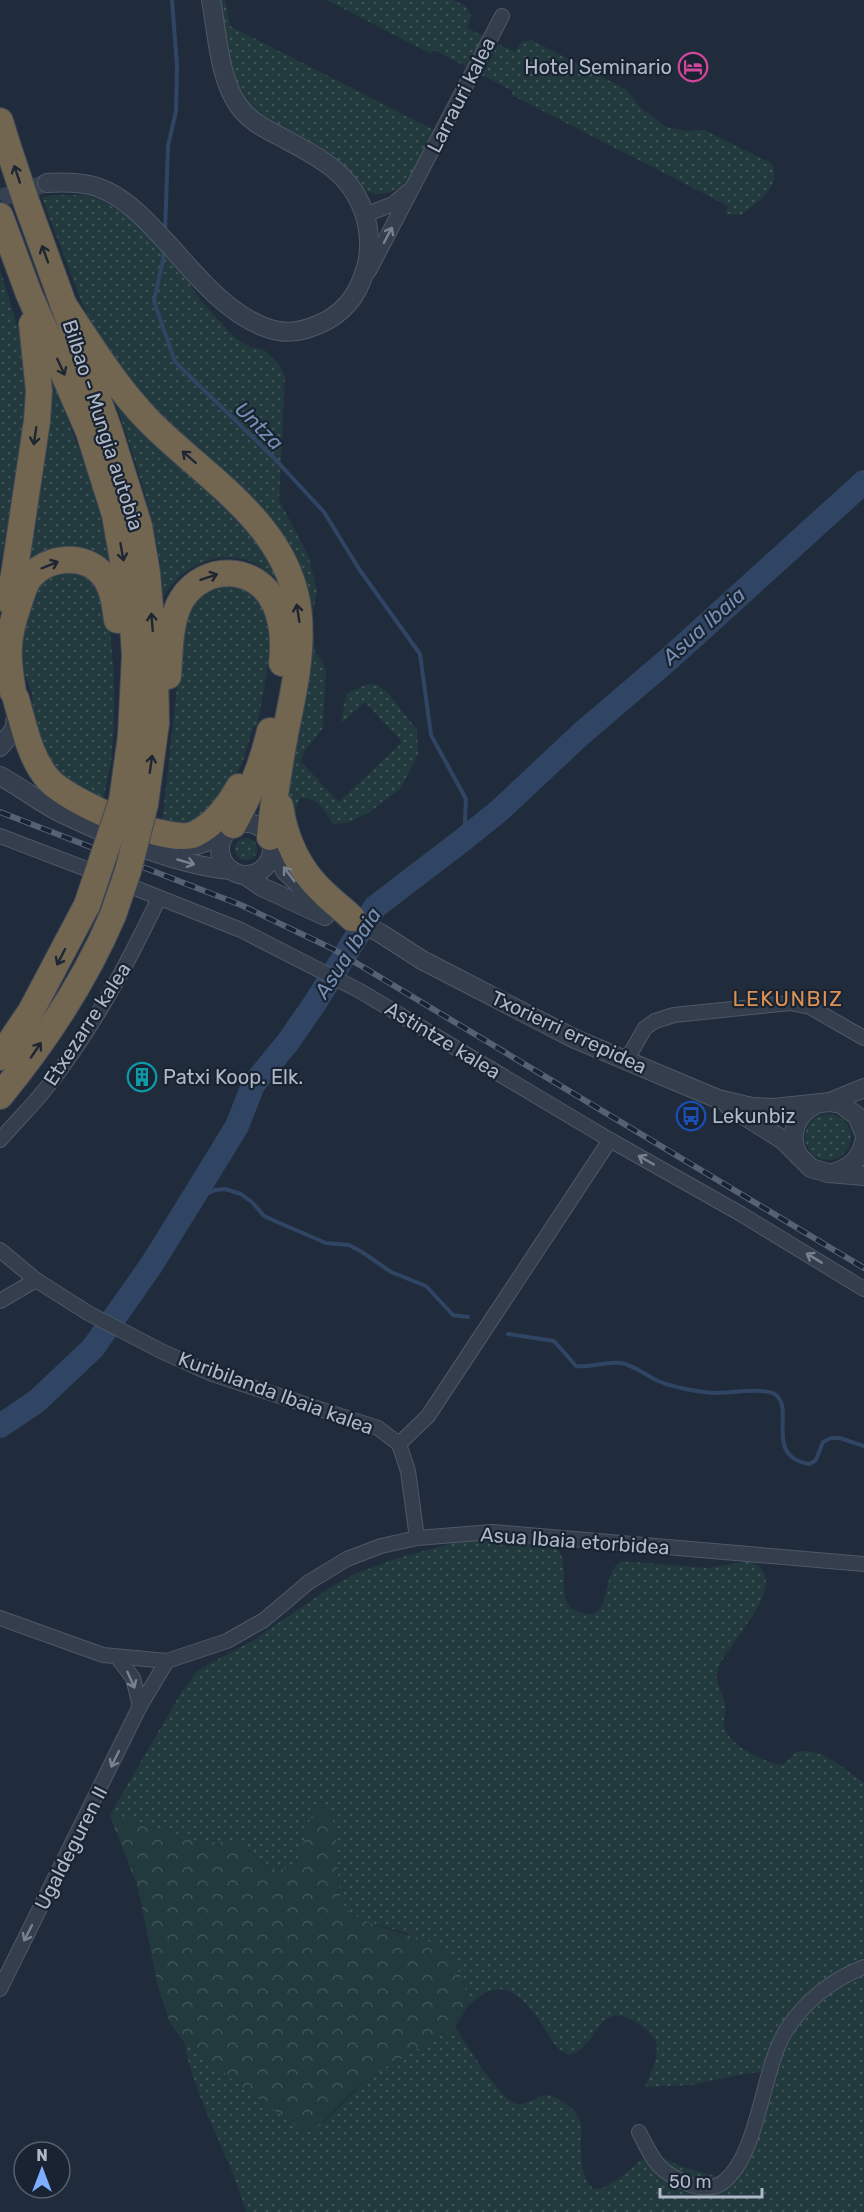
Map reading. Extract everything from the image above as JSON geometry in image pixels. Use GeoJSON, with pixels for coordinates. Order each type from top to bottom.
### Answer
{"type":"FeatureCollection","features":[{"type":"Feature","properties":{"kind":"highway","name":"Bilbao - Mungia autobia"},"geometry":{"type":"LineString","coordinates":[[3,133],[109,430],[138,526],[147,573],[152,621],[156,723],[126,801]]}},
{"type":"Feature","properties":{"kind":"highway","name":"Bilbao - Mungia autobia"},"geometry":{"type":"LineString","coordinates":[[0,216],[29,294],[89,432],[115,515],[132,611],[135,665],[126,801],[132,860],[113,915],[95,956],[33,1055],[0,1096]]}},
{"type":"Feature","properties":{"kind":"highway"},"geometry":{"type":"LineString","coordinates":[[0,620],[6,608],[14,575],[37,421],[39,391],[29,294]]}},
{"type":"Feature","properties":{"kind":"highway"},"geometry":{"type":"LineString","coordinates":[[63,304],[119,387],[149,421],[243,506],[273,543],[285,566],[299,614],[300,645],[297,674],[277,777],[271,840]]}},
{"type":"Feature","properties":{"kind":"highway"},"geometry":{"type":"LineString","coordinates":[[0,1057],[31,1011],[87,904],[109,843],[126,801],[120,735],[122,681],[120,642],[110,587],[96,568],[76,560],[63,560],[49,564],[37,570],[29,579],[10,627],[8,643],[11,697],[30,748],[49,781],[64,794],[95,809],[163,834],[177,836],[195,834],[221,813],[237,790],[252,760],[267,741]]}},
{"type":"Feature","properties":{"kind":"highway"},"geometry":{"type":"LineString","coordinates":[[156,723],[167,687],[176,612],[181,600],[197,582],[210,575],[227,573],[241,575],[255,581],[275,603],[280,619],[284,652],[282,671],[267,741],[255,781],[247,802],[228,831]]}},
{"type":"Feature","properties":{"kind":"highway"},"geometry":{"type":"LineString","coordinates":[[277,777],[282,822],[293,852],[308,876],[351,922]]}},
{"type":"Feature","properties":{"kind":"street"},"geometry":{"type":"LineString","coordinates":[[211,0],[227,84],[238,105],[257,124],[331,165],[354,192],[368,225],[368,259],[360,286]]}},
{"type":"Feature","properties":{"kind":"street","name":"Larrauri kalea"},"geometry":{"type":"LineString","coordinates":[[420,175],[502,16]]}},
{"type":"Feature","properties":{"kind":"street"},"geometry":{"type":"LineString","coordinates":[[365,214],[393,204],[404,196],[420,175]]}},
{"type":"Feature","properties":{"kind":"street"},"geometry":{"type":"LineString","coordinates":[[47,183],[71,182],[97,187],[121,198],[145,218],[239,314],[277,332],[302,331],[335,316],[350,302],[420,175]]}},
{"type":"Feature","properties":{"kind":"street"},"geometry":{"type":"LineString","coordinates":[[0,747],[9,738],[11,697]]}},
{"type":"Feature","properties":{"kind":"street"},"geometry":{"type":"LineString","coordinates":[[11,697],[24,759],[52,792],[83,808],[167,842],[197,845],[247,822],[254,823],[266,831],[271,840],[271,857],[264,868],[251,874],[238,873],[222,858],[220,843],[228,831]]}},
{"type":"Feature","properties":{"kind":"street","name":"Txorierri errepidea"},"geometry":{"type":"LineString","coordinates":[[0,776],[62,814],[141,847],[188,863],[238,873],[262,887],[351,922]]}},
{"type":"Feature","properties":{"kind":"street","name":"Astintze kalea"},"geometry":{"type":"LineString","coordinates":[[0,836],[241,930],[317,969],[380,1003],[610,1140],[741,1214],[864,1289]]}},
{"type":"Feature","properties":{"kind":"street","name":"Txorierri errepidea"},"geometry":{"type":"LineString","coordinates":[[271,840],[285,871],[314,898],[351,922],[575,1039],[718,1099],[783,1140],[811,1168],[819,1172],[864,1176]]}},
{"type":"Feature","properties":{"kind":"street","name":"Etxezarre kalea"},"geometry":{"type":"LineString","coordinates":[[0,1140],[43,1092],[70,1056],[131,956],[159,898]]}},
{"type":"Feature","properties":{"kind":"street"},"geometry":{"type":"LineString","coordinates":[[626,1061],[645,1028],[655,1021],[674,1015],[790,1003],[810,1007],[864,1038]]}},
{"type":"Feature","properties":{"kind":"street"},"geometry":{"type":"LineString","coordinates":[[799,1157],[793,1141],[796,1124],[806,1110],[864,1088]]}},
{"type":"Feature","properties":{"kind":"street","name":"Txorierri errepidea"},"geometry":{"type":"LineString","coordinates":[[718,1099],[752,1107],[774,1108],[826,1102]]}},
{"type":"Feature","properties":{"kind":"street"},"geometry":{"type":"LineString","coordinates":[[826,1102],[841,1104],[850,1109],[857,1116],[864,1133]]}},
{"type":"Feature","properties":{"kind":"street"},"geometry":{"type":"LineString","coordinates":[[417,1538],[408,1471],[399,1444],[428,1416],[610,1140]]}},
{"type":"Feature","properties":{"kind":"street"},"geometry":{"type":"LineString","coordinates":[[836,1172],[853,1163],[860,1156],[864,1142]]}},
{"type":"Feature","properties":{"kind":"street","name":"Kuribilanda Ibaia kalea"},"geometry":{"type":"LineString","coordinates":[[0,1250],[36,1280],[120,1332],[212,1374],[378,1428],[399,1444]]}},
{"type":"Feature","properties":{"kind":"street"},"geometry":{"type":"LineString","coordinates":[[0,1301],[36,1280]]}},
{"type":"Feature","properties":{"kind":"street","name":"Asua Ibaia etorbidea"},"geometry":{"type":"LineString","coordinates":[[0,1618],[103,1654],[167,1661],[227,1641],[264,1620],[309,1582],[346,1559],[381,1546],[417,1538],[492,1532],[864,1564]]}},
{"type":"Feature","properties":{"kind":"street"},"geometry":{"type":"LineString","coordinates":[[117,1657],[133,1678],[140,1706]]}},
{"type":"Feature","properties":{"kind":"street","name":"Ugaldeguren II"},"geometry":{"type":"LineString","coordinates":[[0,1989],[140,1706],[167,1661]]}},
{"type":"Feature","properties":{"kind":"street"},"geometry":{"type":"LineString","coordinates":[[639,2132],[655,2164],[673,2176],[693,2186],[720,2185],[739,2164],[746,2149],[758,2116],[777,2047],[787,2029],[819,1993],[833,1982],[864,1967]]}},
{"type":"Feature","properties":{"kind":"green space"},"geometry":{"type":"Polygon","coordinates":[[[218,0],[225,0],[230,26],[434,130],[410,177],[395,190],[383,194],[371,193],[250,109],[233,80],[218,0]]]}},
{"type":"Feature","properties":{"kind":"green space"},"geometry":{"type":"Polygon","coordinates":[[[327,0],[453,0],[464,6],[470,13],[467,28],[483,36],[467,67],[434,50],[431,54],[327,0]]]}},
{"type":"Feature","properties":{"kind":"green space"},"geometry":{"type":"Polygon","coordinates":[[[532,40],[627,90],[640,107],[666,127],[686,131],[704,130],[771,163],[774,179],[767,193],[741,215],[725,214],[728,206],[512,95],[513,91],[482,75],[498,44],[515,52],[522,42],[532,40]]]}},
{"type":"Feature","properties":{"kind":"green space"},"geometry":{"type":"Polygon","coordinates":[[[83,195],[99,199],[146,231],[175,263],[202,302],[234,337],[250,347],[264,350],[278,363],[285,376],[279,500],[308,555],[317,591],[312,618],[315,652],[326,670],[323,728],[304,752],[301,762],[339,802],[402,742],[365,702],[341,724],[346,694],[368,684],[377,685],[389,694],[417,730],[418,754],[401,788],[371,811],[347,823],[333,824],[316,802],[300,798],[285,840],[279,829],[306,639],[253,503],[221,468],[133,385],[107,352],[83,306],[42,197],[83,195]]]}},
{"type":"Feature","properties":{"kind":"green space"},"geometry":{"type":"Polygon","coordinates":[[[0,269],[19,332],[27,378],[28,414],[0,564],[0,269]]]}},
{"type":"Feature","properties":{"kind":"green space"},"geometry":{"type":"Polygon","coordinates":[[[51,376],[93,489],[108,559],[86,548],[67,548],[27,568],[46,379],[51,376]]]}},
{"type":"Feature","properties":{"kind":"green space"},"geometry":{"type":"Polygon","coordinates":[[[113,395],[224,493],[264,551],[277,578],[250,561],[237,558],[212,560],[188,570],[178,578],[163,598],[152,520],[113,395]]]}},
{"type":"Feature","properties":{"kind":"green space"},"geometry":{"type":"Polygon","coordinates":[[[68,569],[81,572],[102,592],[110,630],[114,678],[114,723],[111,763],[103,800],[59,779],[34,729],[32,693],[19,659],[27,605],[36,584],[50,574],[68,569]]]}},
{"type":"Feature","properties":{"kind":"green space"},"geometry":{"type":"Polygon","coordinates":[[[224,584],[251,592],[265,609],[269,641],[268,660],[257,725],[253,727],[243,761],[232,785],[197,824],[162,823],[184,624],[196,596],[224,584]]]}},
{"type":"Feature","properties":{"kind":"green space"},"geometry":{"type":"Polygon","coordinates":[[[246,838],[254,841],[257,849],[254,857],[246,860],[238,857],[235,849],[238,841],[246,838]]]}},
{"type":"Feature","properties":{"kind":"green space"},"geometry":{"type":"Polygon","coordinates":[[[828,1114],[844,1121],[851,1137],[844,1153],[828,1160],[812,1153],[805,1137],[812,1121],[828,1114]]]}},
{"type":"Feature","properties":{"kind":"green space"},"geometry":{"type":"Polygon","coordinates":[[[492,1536],[551,1543],[558,1549],[561,1556],[566,1600],[570,1608],[585,1614],[595,1613],[601,1607],[610,1577],[615,1567],[622,1561],[707,1568],[750,1561],[762,1570],[766,1583],[762,1597],[718,1669],[717,1683],[725,1704],[726,1731],[743,1749],[768,1761],[783,1765],[796,1752],[814,1752],[832,1760],[864,1783],[864,2212],[246,2212],[196,2085],[184,2042],[202,2053],[255,2095],[313,2129],[381,2070],[455,2027],[493,2083],[510,2101],[521,2104],[548,2095],[572,2108],[581,2125],[581,2153],[585,2177],[593,2188],[598,2189],[614,2182],[650,2152],[683,2167],[725,2179],[756,2133],[768,2108],[773,2082],[765,2072],[691,2085],[645,2087],[656,2058],[656,2044],[648,2031],[618,2015],[609,2017],[581,2049],[570,2055],[562,2052],[556,2046],[531,2010],[518,1996],[510,1992],[502,1989],[493,1990],[480,1996],[469,2005],[463,1981],[413,1935],[368,1922],[353,1915],[345,1907],[340,1894],[332,1818],[324,1807],[316,1813],[312,1820],[297,1860],[291,1866],[278,1870],[271,1868],[243,1847],[194,1841],[111,1813],[181,1693],[198,1670],[252,1641],[331,1587],[355,1574],[392,1560],[456,1542],[492,1536]]]}},
{"type":"Feature","properties":{"kind":"green space"},"geometry":{"type":"Polygon","coordinates":[[[319,1807],[328,1809],[333,1820],[339,1888],[346,1908],[373,1924],[438,1945],[455,1964],[469,2005],[455,2027],[373,2075],[352,2092],[317,2128],[310,2130],[290,2122],[229,2077],[202,2053],[184,2042],[170,2023],[158,1987],[138,1888],[110,1816],[111,1813],[200,1842],[236,1843],[263,1863],[277,1870],[285,1869],[297,1859],[310,1820],[319,1807]]]}},
{"type":"Feature","properties":{"kind":"waterway","name":"Untza"},"geometry":{"type":"LineString","coordinates":[[165,232],[168,146],[176,111],[177,66],[172,0]]}},
{"type":"Feature","properties":{"kind":"waterway","name":"Untza"},"geometry":{"type":"LineString","coordinates":[[164,248],[154,301],[175,362],[273,457],[324,512],[359,569],[420,654],[431,735],[466,799],[464,839]]}},
{"type":"Feature","properties":{"kind":"waterway","name":"Asua Ibaia"},"geometry":{"type":"LineString","coordinates":[[0,1426],[37,1401],[93,1348],[152,1264],[237,1126],[253,1085],[288,1042],[315,1003],[375,907],[500,810],[581,734],[670,658],[864,482]]}},
{"type":"Feature","properties":{"kind":"waterway"},"geometry":{"type":"LineString","coordinates":[[191,1201],[215,1190],[225,1189],[241,1194],[264,1216],[326,1243],[349,1245],[391,1272],[426,1286],[453,1315],[468,1317]]}},
{"type":"Feature","properties":{"kind":"waterway"},"geometry":{"type":"LineString","coordinates":[[508,1334],[554,1341],[576,1366],[621,1363],[636,1368],[658,1381],[687,1389],[717,1393],[764,1391],[776,1395],[783,1411],[784,1443],[788,1452],[796,1460],[810,1464],[816,1460],[823,1442],[831,1438],[840,1438],[864,1446]]}},
{"type":"Feature","properties":{"kind":"tunnel"},"geometry":{"type":"LineString","coordinates":[[0,198],[47,183]]}},
{"type":"Feature","properties":{"kind":"railway"},"geometry":{"type":"LineString","coordinates":[[0,812],[241,905],[333,949],[864,1268]]}},
{"type":"Feature","properties":{"kind":"place","name":"Hotel Seminario"},"geometry":{"type":"Point","coordinates":[693,67]}},
{"type":"Feature","properties":{"kind":"place","name":"Patxi Koop. Elk."},"geometry":{"type":"Point","coordinates":[142,1077]}},
{"type":"Feature","properties":{"kind":"place","name":"Lekunbiz"},"geometry":{"type":"Point","coordinates":[691,1116]}},
{"type":"Feature","properties":{"kind":"district","name":"LEKUNBIZ"},"geometry":{"type":"Point","coordinates":[788,999]}}]}
